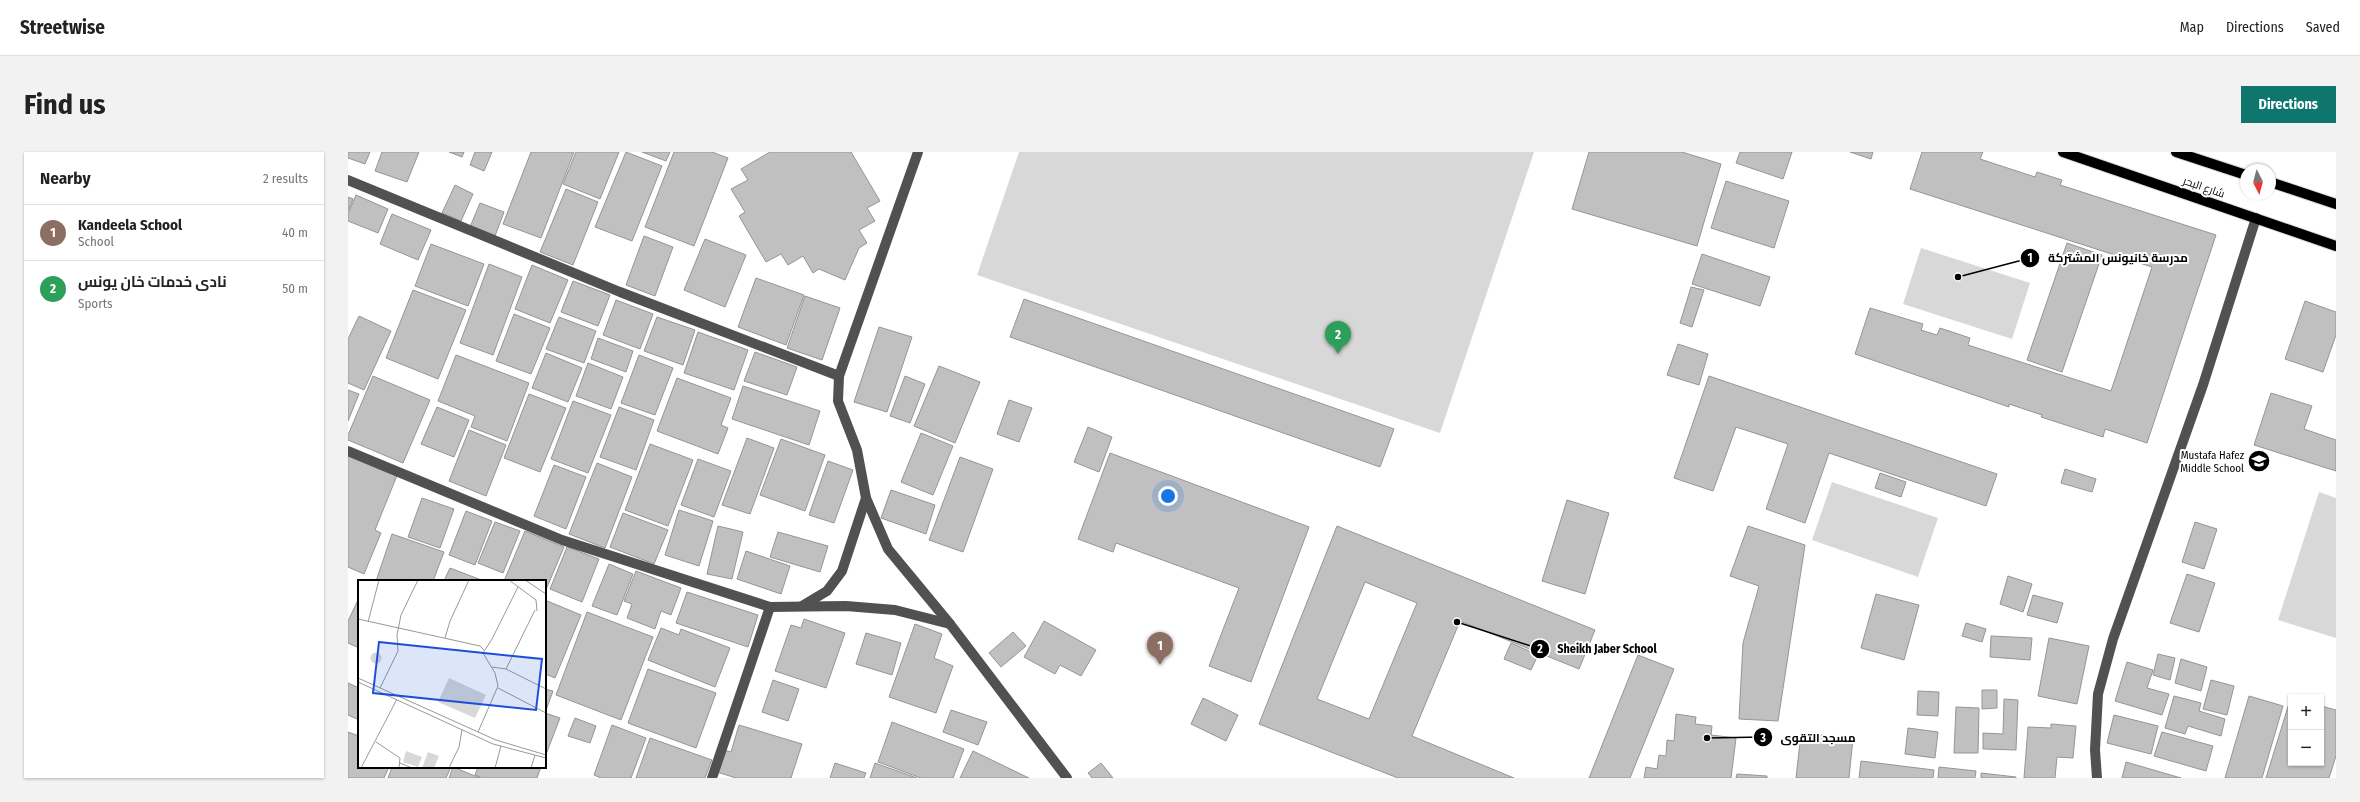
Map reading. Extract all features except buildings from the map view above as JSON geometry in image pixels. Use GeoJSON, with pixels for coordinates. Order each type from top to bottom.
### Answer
{"type":"FeatureCollection","features":[{"type":"Feature","properties":{"kind":"main road","name":"شارع البحر"},"geometry":{"type":"LineString","coordinates":[[2063,152],[2336,246]]}},
{"type":"Feature","properties":{"kind":"main road"},"geometry":{"type":"LineString","coordinates":[[2176,152],[2240,173]]}},
{"type":"Feature","properties":{"kind":"main road"},"geometry":{"type":"LineString","coordinates":[[2276,184],[2336,204]]}},
{"type":"Feature","properties":{"kind":"street"},"geometry":{"type":"LineString","coordinates":[[918,152],[839,376],[838,401],[857,450],[866,498],[888,549],[950,624],[1067,778]]}},
{"type":"Feature","properties":{"kind":"street"},"geometry":{"type":"LineString","coordinates":[[348,180],[620,292],[839,376]]}},
{"type":"Feature","properties":{"kind":"street"},"geometry":{"type":"LineString","coordinates":[[2097,778],[2095,750],[2098,694],[2113,639],[2203,385],[2256,218]]}},
{"type":"Feature","properties":{"kind":"street"},"geometry":{"type":"LineString","coordinates":[[348,451],[562,540],[770,607],[846,606],[895,610],[950,624]]}},
{"type":"Feature","properties":{"kind":"street"},"geometry":{"type":"LineString","coordinates":[[800,607],[827,591],[842,571],[866,498]]}},
{"type":"Feature","properties":{"kind":"street"},"geometry":{"type":"LineString","coordinates":[[712,778],[770,607]]}},
{"type":"Feature","properties":{"kind":"shaded area"},"geometry":{"type":"Polygon","coordinates":[[[1019,152],[1534,152],[1440,433],[977,275],[1019,152]]]}},
{"type":"Feature","properties":{"kind":"shaded area"},"geometry":{"type":"Polygon","coordinates":[[[1921,248],[2030,283],[2012,339],[1903,304],[1921,248]]]}},
{"type":"Feature","properties":{"kind":"shaded area"},"geometry":{"type":"Polygon","coordinates":[[[1832,482],[1938,518],[1918,577],[1812,540],[1832,482]]]}},
{"type":"Feature","properties":{"kind":"shaded area"},"geometry":{"type":"Polygon","coordinates":[[[2319,492],[2336,498],[2336,638],[2278,620],[2319,492]]]}},
{"type":"Feature","properties":{"kind":"place","name":"مدرسة خانيونس المشتركة"},"geometry":{"type":"Point","coordinates":[1958,277]}},
{"type":"Feature","properties":{"kind":"place","name":"نادى خدمات خان يونس"},"geometry":{"type":"Point","coordinates":[1338,354]}},
{"type":"Feature","properties":{"kind":"place","name":"Mustafa Hafez Middle School"},"geometry":{"type":"Point","coordinates":[2259,461]}},
{"type":"Feature","properties":{"kind":"place","name":"Sheikh Jaber School"},"geometry":{"type":"Point","coordinates":[1457,622]}},
{"type":"Feature","properties":{"kind":"place","name":"Kandeela School"},"geometry":{"type":"Point","coordinates":[1160,665]}},
{"type":"Feature","properties":{"kind":"place","name":"مسجد التقوى"},"geometry":{"type":"Point","coordinates":[1707,738]}}]}
